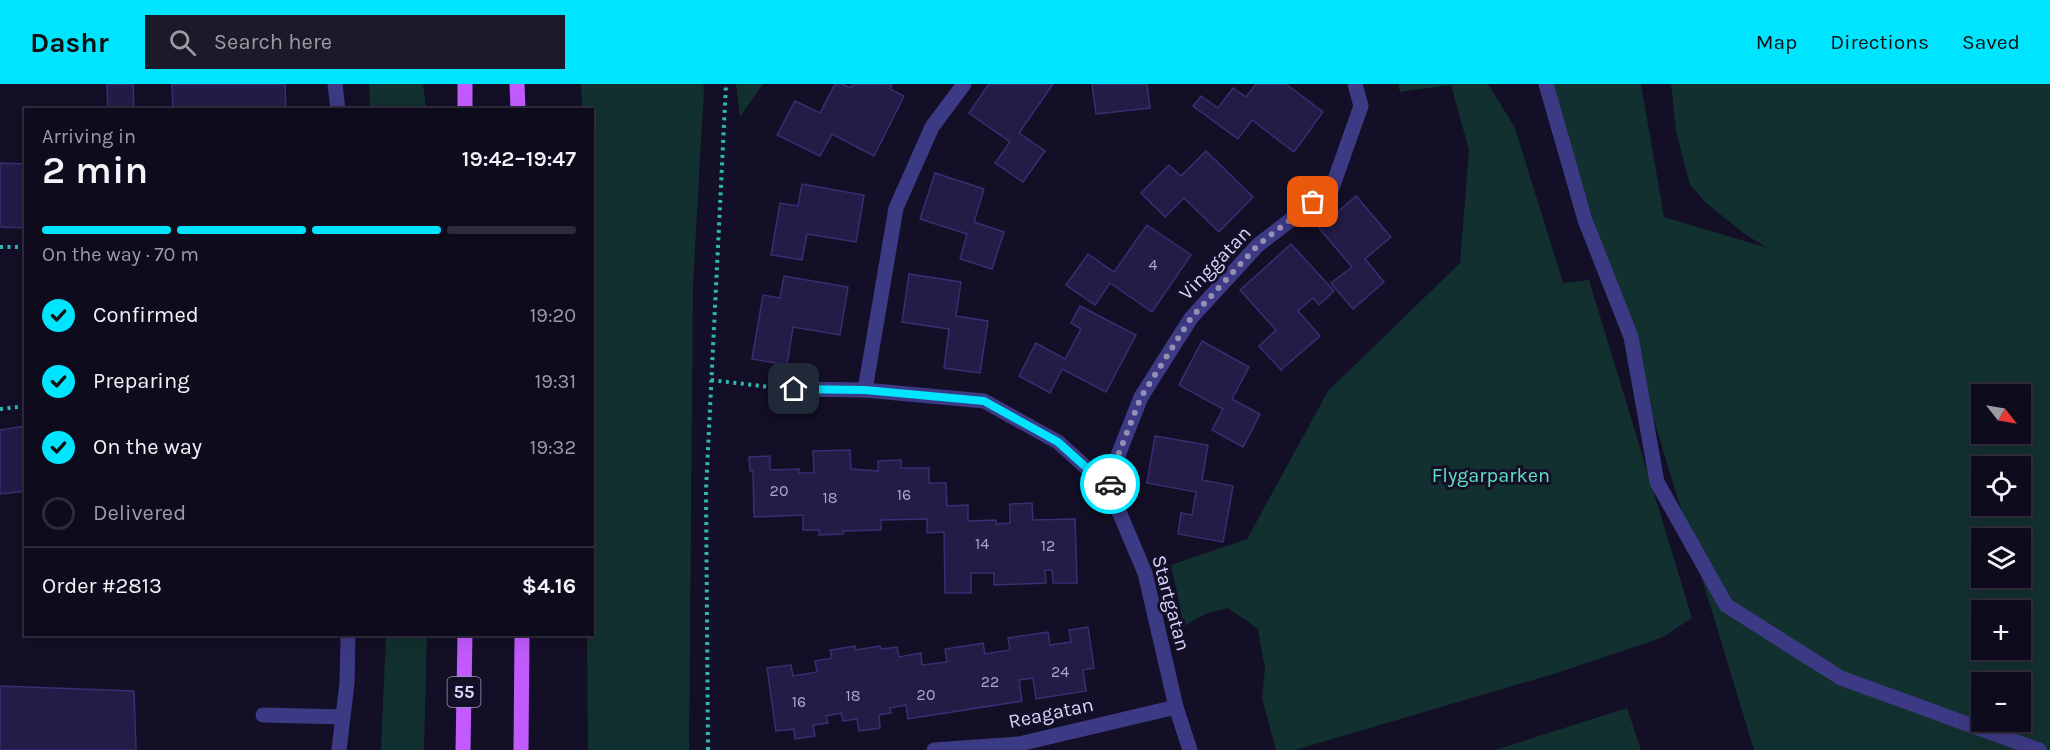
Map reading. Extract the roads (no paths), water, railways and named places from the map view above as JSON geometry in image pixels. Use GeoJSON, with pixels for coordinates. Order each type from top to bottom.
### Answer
{"type":"FeatureCollection","features":[{"type":"Feature","properties":{"kind":"main road"},"geometry":{"type":"LineString","coordinates":[[465,84],[465,108]]}},
{"type":"Feature","properties":{"kind":"main road"},"geometry":{"type":"LineString","coordinates":[[517,84],[518,108]]}},
{"type":"Feature","properties":{"kind":"main road","name":"55"},"geometry":{"type":"LineString","coordinates":[[463,750],[465,636]]}},
{"type":"Feature","properties":{"kind":"main road"},"geometry":{"type":"LineString","coordinates":[[520,750],[522,636]]}},
{"type":"Feature","properties":{"kind":"street"},"geometry":{"type":"LineString","coordinates":[[335,84],[338,108]]}},
{"type":"Feature","properties":{"kind":"street"},"geometry":{"type":"LineString","coordinates":[[865,390],[896,208],[932,127],[964,84]]}},
{"type":"Feature","properties":{"kind":"street","name":"Vinggatan"},"geometry":{"type":"LineString","coordinates":[[1109,488],[1115,463],[1141,397],[1191,318],[1258,245],[1332,188],[1361,106],[1355,84]]}},
{"type":"Feature","properties":{"kind":"street"},"geometry":{"type":"LineString","coordinates":[[1546,84],[1585,220],[1631,337],[1657,482],[1726,605],[1841,678],[2039,750]]}},
{"type":"Feature","properties":{"kind":"street","name":"Startgatan"},"geometry":{"type":"LineString","coordinates":[[794,389],[865,390],[984,401],[1058,442],[1109,488],[1145,573],[1176,708],[1190,750]]}},
{"type":"Feature","properties":{"kind":"street"},"geometry":{"type":"LineString","coordinates":[[339,750],[347,683],[348,636]]}},
{"type":"Feature","properties":{"kind":"street","name":"Reagatan"},"geometry":{"type":"LineString","coordinates":[[934,750],[1019,744],[1176,708]]}},
{"type":"Feature","properties":{"kind":"street"},"geometry":{"type":"LineString","coordinates":[[263,715],[343,717]]}},
{"type":"Feature","properties":{"kind":"park label","name":"Flygarparken"},"geometry":{"type":"Point","coordinates":[1491,475]}}]}
